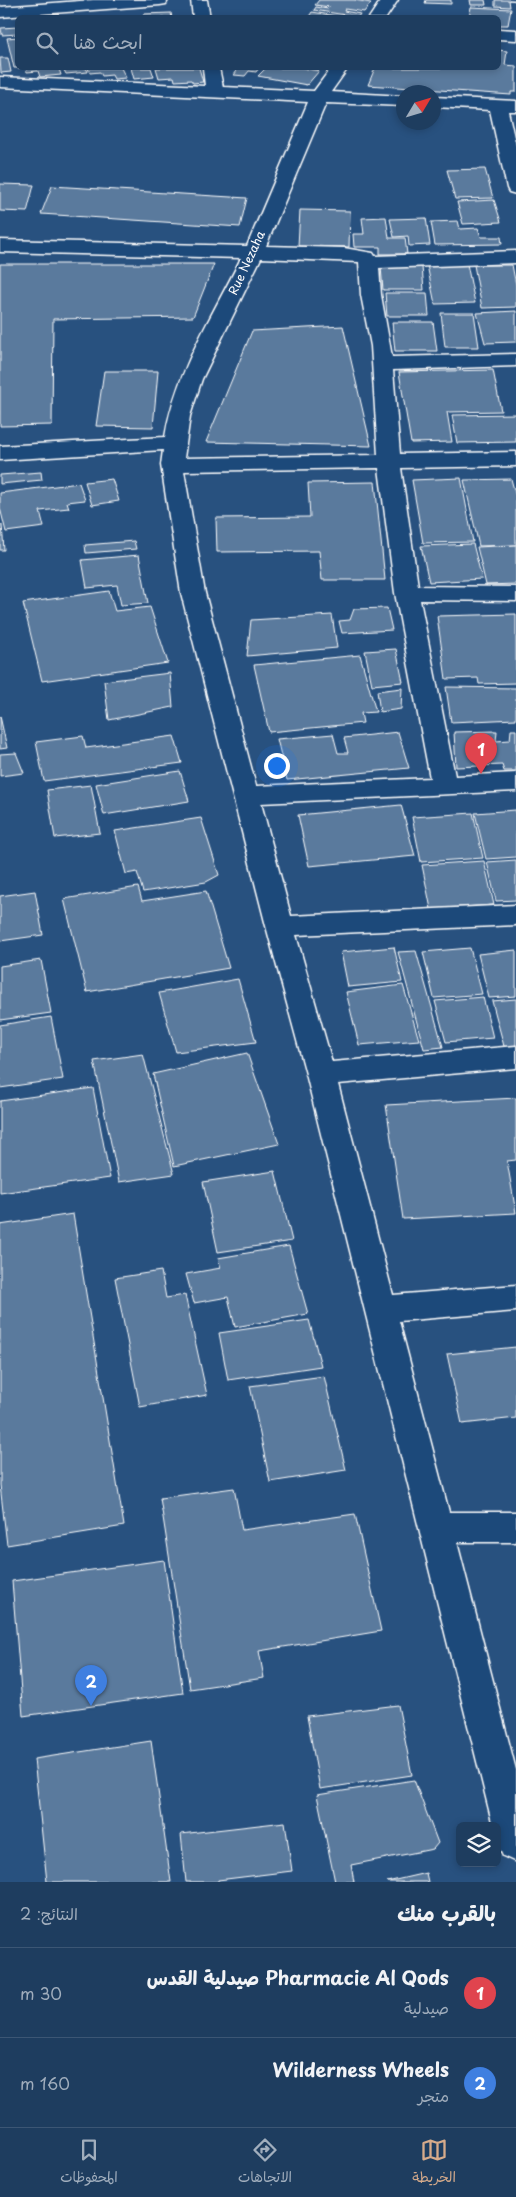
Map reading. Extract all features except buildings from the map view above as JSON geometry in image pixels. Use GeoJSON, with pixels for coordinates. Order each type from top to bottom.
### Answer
{"type":"FeatureCollection","features":[{"type":"Feature","properties":{"kind":"street"},"geometry":{"type":"LineString","coordinates":[[0,12],[63,4],[160,0]]}},
{"type":"Feature","properties":{"kind":"street"},"geometry":{"type":"LineString","coordinates":[[199,0],[202,15]]}},
{"type":"Feature","properties":{"kind":"street"},"geometry":{"type":"LineString","coordinates":[[379,15],[390,0]]}},
{"type":"Feature","properties":{"kind":"street"},"geometry":{"type":"LineString","coordinates":[[501,34],[516,35]]}},
{"type":"Feature","properties":{"kind":"street"},"geometry":{"type":"LineString","coordinates":[[210,70],[215,92]]}},
{"type":"Feature","properties":{"kind":"street","name":"Rue Nezaha"},"geometry":{"type":"LineString","coordinates":[[339,70],[319,97],[254,252],[191,379],[179,416],[173,454],[193,593],[280,926],[321,1074],[516,1843]]}},
{"type":"Feature","properties":{"kind":"street"},"geometry":{"type":"LineString","coordinates":[[0,82],[396,101]]}},
{"type":"Feature","properties":{"kind":"street"},"geometry":{"type":"LineString","coordinates":[[441,102],[507,106],[516,188]]}},
{"type":"Feature","properties":{"kind":"street"},"geometry":{"type":"LineString","coordinates":[[0,246],[358,254],[366,257],[383,364],[389,461],[407,593],[444,786]]}},
{"type":"Feature","properties":{"kind":"street"},"geometry":{"type":"LineString","coordinates":[[368,262],[516,257]]}},
{"type":"Feature","properties":{"kind":"street"},"geometry":{"type":"LineString","coordinates":[[383,364],[516,360]]}},
{"type":"Feature","properties":{"kind":"street"},"geometry":{"type":"LineString","coordinates":[[0,453],[173,454],[389,461],[516,459]]}},
{"type":"Feature","properties":{"kind":"street"},"geometry":{"type":"LineString","coordinates":[[407,593],[516,594]]}},
{"type":"Feature","properties":{"kind":"street"},"geometry":{"type":"LineString","coordinates":[[246,795],[516,782]]}},
{"type":"Feature","properties":{"kind":"street"},"geometry":{"type":"LineString","coordinates":[[280,926],[516,915]]}},
{"type":"Feature","properties":{"kind":"street"},"geometry":{"type":"LineString","coordinates":[[321,1074],[516,1057]]}},
{"type":"Feature","properties":{"kind":"street"},"geometry":{"type":"LineString","coordinates":[[380,1309],[516,1298]]}},
{"type":"Feature","properties":{"kind":"street"},"geometry":{"type":"LineString","coordinates":[[436,1527],[516,1527]]}},
{"type":"Feature","properties":{"kind":"place","name":"Pharmacie Al Qods صيدلية القدس"},"geometry":{"type":"Point","coordinates":[481,774]}},
{"type":"Feature","properties":{"kind":"place","name":"Wilderness Wheels"},"geometry":{"type":"Point","coordinates":[91,1706]}}]}
